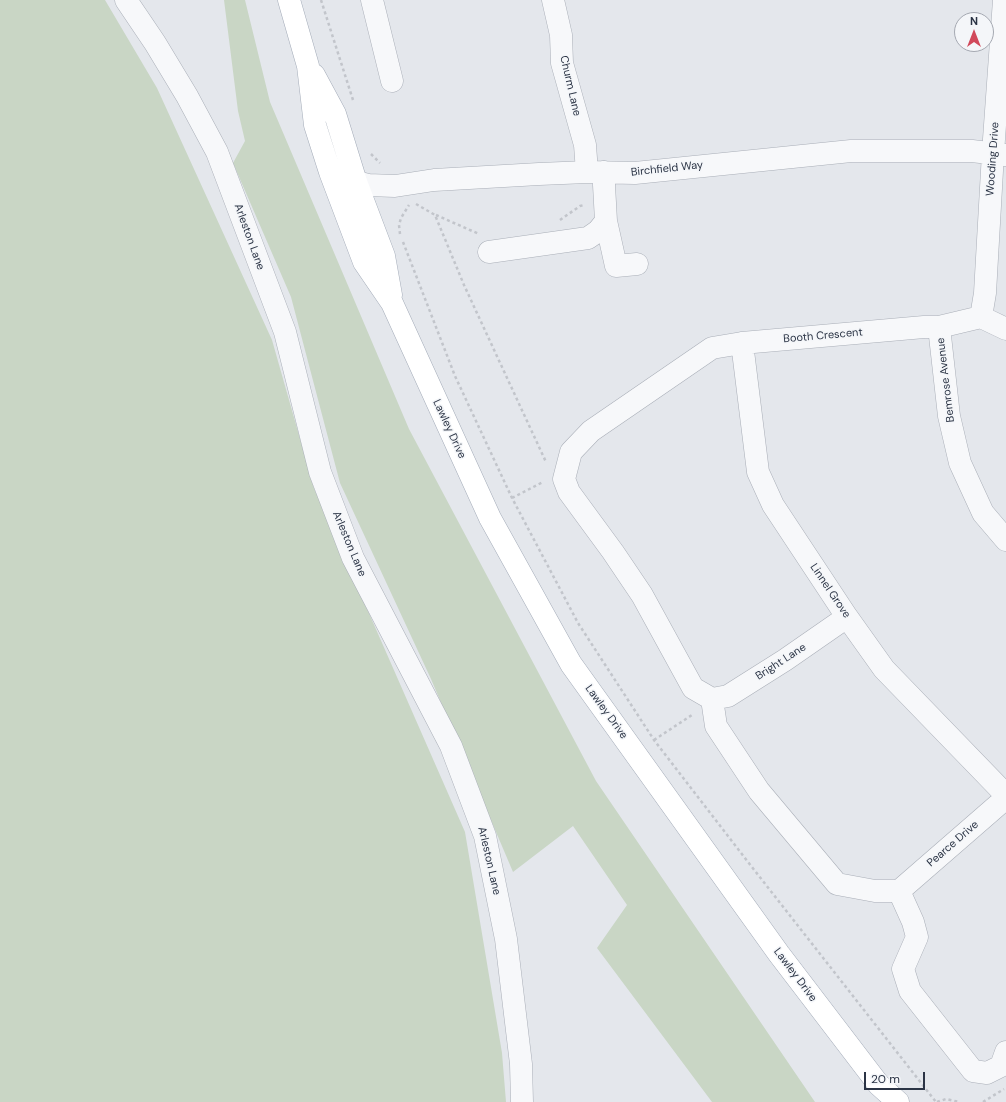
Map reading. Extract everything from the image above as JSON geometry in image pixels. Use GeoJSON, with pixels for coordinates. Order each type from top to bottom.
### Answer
{"type":"FeatureCollection","features":[{"type":"Feature","properties":{"kind":"main road","name":"Lawley Drive"},"geometry":{"type":"LineString","coordinates":[[289,0],[308,66],[315,125],[330,172],[364,262],[392,303],[490,518],[571,664],[774,948],[883,1094],[898,1102]]}},
{"type":"Feature","properties":{"kind":"main road","name":"Lawley Drive"},"geometry":{"type":"LineString","coordinates":[[308,66],[335,114],[356,182],[384,256],[392,303]]}},
{"type":"Feature","properties":{"kind":"street","name":"Arleston Lane"},"geometry":{"type":"LineString","coordinates":[[126,0],[155,43],[187,96],[217,152],[285,332],[320,472],[353,558],[451,746],[485,836],[506,938],[521,1064],[522,1102]]}},
{"type":"Feature","properties":{"kind":"street"},"geometry":{"type":"LineString","coordinates":[[372,0],[392,81]]}},
{"type":"Feature","properties":{"kind":"street","name":"Wooding Drive"},"geometry":{"type":"LineString","coordinates":[[981,317],[1000,154],[1004,0]]}},
{"type":"Feature","properties":{"kind":"street","name":"Churm Lane"},"geometry":{"type":"LineString","coordinates":[[559,1],[562,63],[585,145],[595,172],[616,266],[637,264]]}},
{"type":"Feature","properties":{"kind":"street","name":"Birchfield Way"},"geometry":{"type":"LineString","coordinates":[[330,172],[368,185],[395,186],[434,180],[595,172],[635,173],[851,151],[972,151],[1000,154]]}},
{"type":"Feature","properties":{"kind":"street"},"geometry":{"type":"LineString","coordinates":[[485,244],[588,238],[598,231],[605,212]]}},
{"type":"Feature","properties":{"kind":"street"},"geometry":{"type":"LineString","coordinates":[[981,317],[1006,329]]}},
{"type":"Feature","properties":{"kind":"street","name":"Booth Crescent"},"geometry":{"type":"LineString","coordinates":[[558,478],[571,452],[591,431],[712,348],[742,343],[924,326],[940,326],[981,317]]}},
{"type":"Feature","properties":{"kind":"street","name":"Bemrose Avenue"},"geometry":{"type":"LineString","coordinates":[[940,326],[948,416],[960,463],[982,513],[1006,540]]}},
{"type":"Feature","properties":{"kind":"street","name":"Linnel Grove"},"geometry":{"type":"LineString","coordinates":[[742,343],[758,472],[773,505],[847,617],[884,669],[1006,794]]}},
{"type":"Feature","properties":{"kind":"street"},"geometry":{"type":"LineString","coordinates":[[558,478],[614,552],[642,595],[693,688],[712,699],[716,726],[759,791],[837,884],[875,891],[899,891],[913,922],[917,937],[903,969],[910,991],[973,1071],[987,1073],[1001,1066],[1006,1052]]}},
{"type":"Feature","properties":{"kind":"street","name":"Bright Lane"},"geometry":{"type":"LineString","coordinates":[[712,699],[728,696],[785,660],[847,617]]}},
{"type":"Feature","properties":{"kind":"street","name":"Pearce Drive"},"geometry":{"type":"LineString","coordinates":[[899,891],[1006,798]]}},
{"type":"Feature","properties":{"kind":"path"},"geometry":{"type":"LineString","coordinates":[[321,0],[354,102]]}},
{"type":"Feature","properties":{"kind":"path"},"geometry":{"type":"LineString","coordinates":[[368,150],[378,162],[386,166]]}},
{"type":"Feature","properties":{"kind":"path"},"geometry":{"type":"LineString","coordinates":[[485,244],[412,202],[401,218],[399,230],[400,237],[406,248],[455,376],[512,498],[578,623],[654,740],[936,1102],[946,1099],[959,1102]]}},
{"type":"Feature","properties":{"kind":"path"},"geometry":{"type":"LineString","coordinates":[[558,221],[580,206],[605,212]]}},
{"type":"Feature","properties":{"kind":"path"},"geometry":{"type":"LineString","coordinates":[[435,215],[464,284],[558,478],[512,498]]}},
{"type":"Feature","properties":{"kind":"path"},"geometry":{"type":"LineString","coordinates":[[654,740],[704,707],[712,699]]}},
{"type":"Feature","properties":{"kind":"path"},"geometry":{"type":"LineString","coordinates":[[983,1102],[1006,1087]]}},
{"type":"Feature","properties":{"kind":"green space"},"geometry":{"type":"Polygon","coordinates":[[[0,0],[105,0],[157,88],[272,340],[314,488],[465,832],[502,1053],[506,1102],[0,1102],[0,0]]]}},
{"type":"Feature","properties":{"kind":"green space"},"geometry":{"type":"Polygon","coordinates":[[[224,0],[245,0],[270,102],[409,429],[596,781],[815,1102],[712,1102],[597,948],[627,905],[573,826],[513,872],[431,679],[340,483],[291,297],[233,163],[245,141],[238,111],[224,0]]]}}]}
